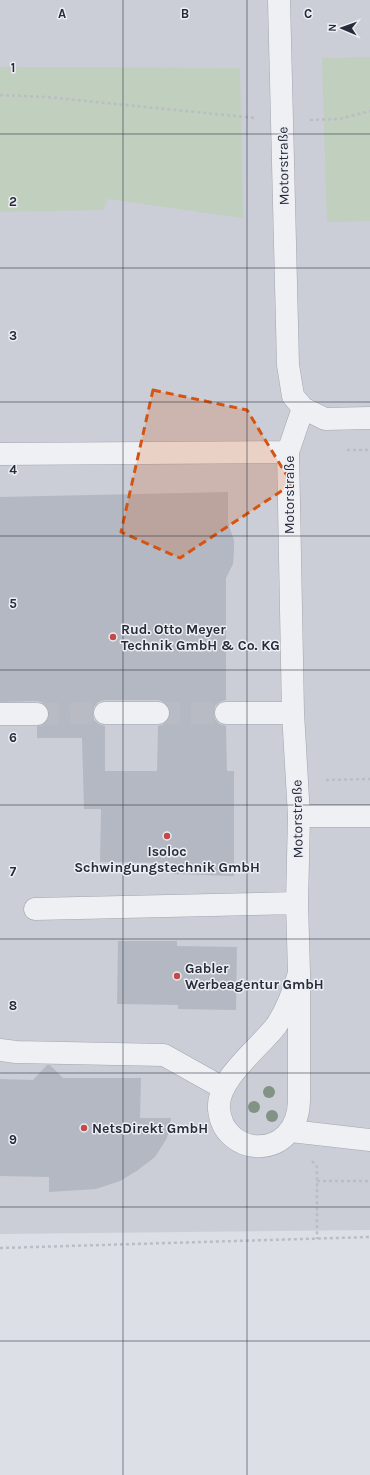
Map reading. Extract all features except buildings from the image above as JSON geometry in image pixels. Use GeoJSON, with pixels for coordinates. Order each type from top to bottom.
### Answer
{"type":"FeatureCollection","features":[{"type":"Feature","properties":{"kind":"street","name":"Motorstraße"},"geometry":{"type":"LineString","coordinates":[[279,0],[288,365],[293,396],[303,408],[288,452],[293,714],[299,816],[297,903],[298,973],[299,1109],[298,1117],[289,1133],[279,1141],[271,1144],[256,1146],[241,1142],[234,1138],[224,1126],[219,1111],[219,1103],[223,1088],[227,1081],[276,1024],[292,996],[298,973]]}},
{"type":"Feature","properties":{"kind":"street"},"geometry":{"type":"LineString","coordinates":[[303,408],[325,419],[370,418]]}},
{"type":"Feature","properties":{"kind":"street"},"geometry":{"type":"LineString","coordinates":[[0,454],[288,452]]}},
{"type":"Feature","properties":{"kind":"street"},"geometry":{"type":"LineString","coordinates":[[106,714],[158,713]]}},
{"type":"Feature","properties":{"kind":"street"},"geometry":{"type":"LineString","coordinates":[[226,713],[293,714]]}},
{"type":"Feature","properties":{"kind":"street"},"geometry":{"type":"LineString","coordinates":[[0,714],[37,714]]}},
{"type":"Feature","properties":{"kind":"street"},"geometry":{"type":"LineString","coordinates":[[299,816],[370,816]]}},
{"type":"Feature","properties":{"kind":"street"},"geometry":{"type":"LineString","coordinates":[[35,909],[297,903]]}},
{"type":"Feature","properties":{"kind":"street"},"geometry":{"type":"LineString","coordinates":[[0,1050],[16,1052],[164,1055],[223,1088]]}},
{"type":"Feature","properties":{"kind":"street"},"geometry":{"type":"LineString","coordinates":[[289,1133],[370,1140]]}},
{"type":"Feature","properties":{"kind":"path"},"geometry":{"type":"LineString","coordinates":[[0,95],[46,97],[246,118],[313,120],[339,119],[370,111]]}},
{"type":"Feature","properties":{"kind":"path"},"geometry":{"type":"LineString","coordinates":[[348,450],[370,450]]}},
{"type":"Feature","properties":{"kind":"path"},"geometry":{"type":"LineString","coordinates":[[326,780],[370,779]]}},
{"type":"Feature","properties":{"kind":"path"},"geometry":{"type":"LineString","coordinates":[[289,1133],[317,1167],[317,1239]]}},
{"type":"Feature","properties":{"kind":"path"},"geometry":{"type":"LineString","coordinates":[[317,1181],[370,1180]]}},
{"type":"Feature","properties":{"kind":"path"},"geometry":{"type":"LineString","coordinates":[[0,1248],[370,1237]]}},
{"type":"Feature","properties":{"kind":"highlighted area"},"geometry":{"type":"Polygon","coordinates":[[[153,390],[247,410],[292,484],[180,558],[121,532],[153,390]]]}},
{"type":"Feature","properties":{"kind":"shaded area"},"geometry":{"type":"Polygon","coordinates":[[[0,0],[370,0],[370,1230],[0,1234],[0,0]]]}},
{"type":"Feature","properties":{"kind":"green space"},"geometry":{"type":"Polygon","coordinates":[[[370,57],[370,221],[327,222],[322,58],[370,57]]]}},
{"type":"Feature","properties":{"kind":"green space"},"geometry":{"type":"Polygon","coordinates":[[[0,67],[240,68],[243,218],[108,199],[103,210],[0,212],[0,67]]]}},
{"type":"Feature","properties":{"kind":"tunnel"},"geometry":{"type":"LineString","coordinates":[[37,714],[105,713]]}},
{"type":"Feature","properties":{"kind":"tunnel"},"geometry":{"type":"LineString","coordinates":[[158,713],[226,713]]}},
{"type":"Feature","properties":{"kind":"place","name":"Rud. Otto Meyer Technik GmbH & Co. KG"},"geometry":{"type":"Point","coordinates":[113,637]}},
{"type":"Feature","properties":{"kind":"place","name":"Isoloc Schwingungstechnik GmbH"},"geometry":{"type":"Point","coordinates":[167,836]}},
{"type":"Feature","properties":{"kind":"place","name":"Gabler Werbeagentur GmbH"},"geometry":{"type":"Point","coordinates":[177,976]}},
{"type":"Feature","properties":{"kind":"place","name":"NetsDirekt GmbH"},"geometry":{"type":"Point","coordinates":[84,1128]}}]}
